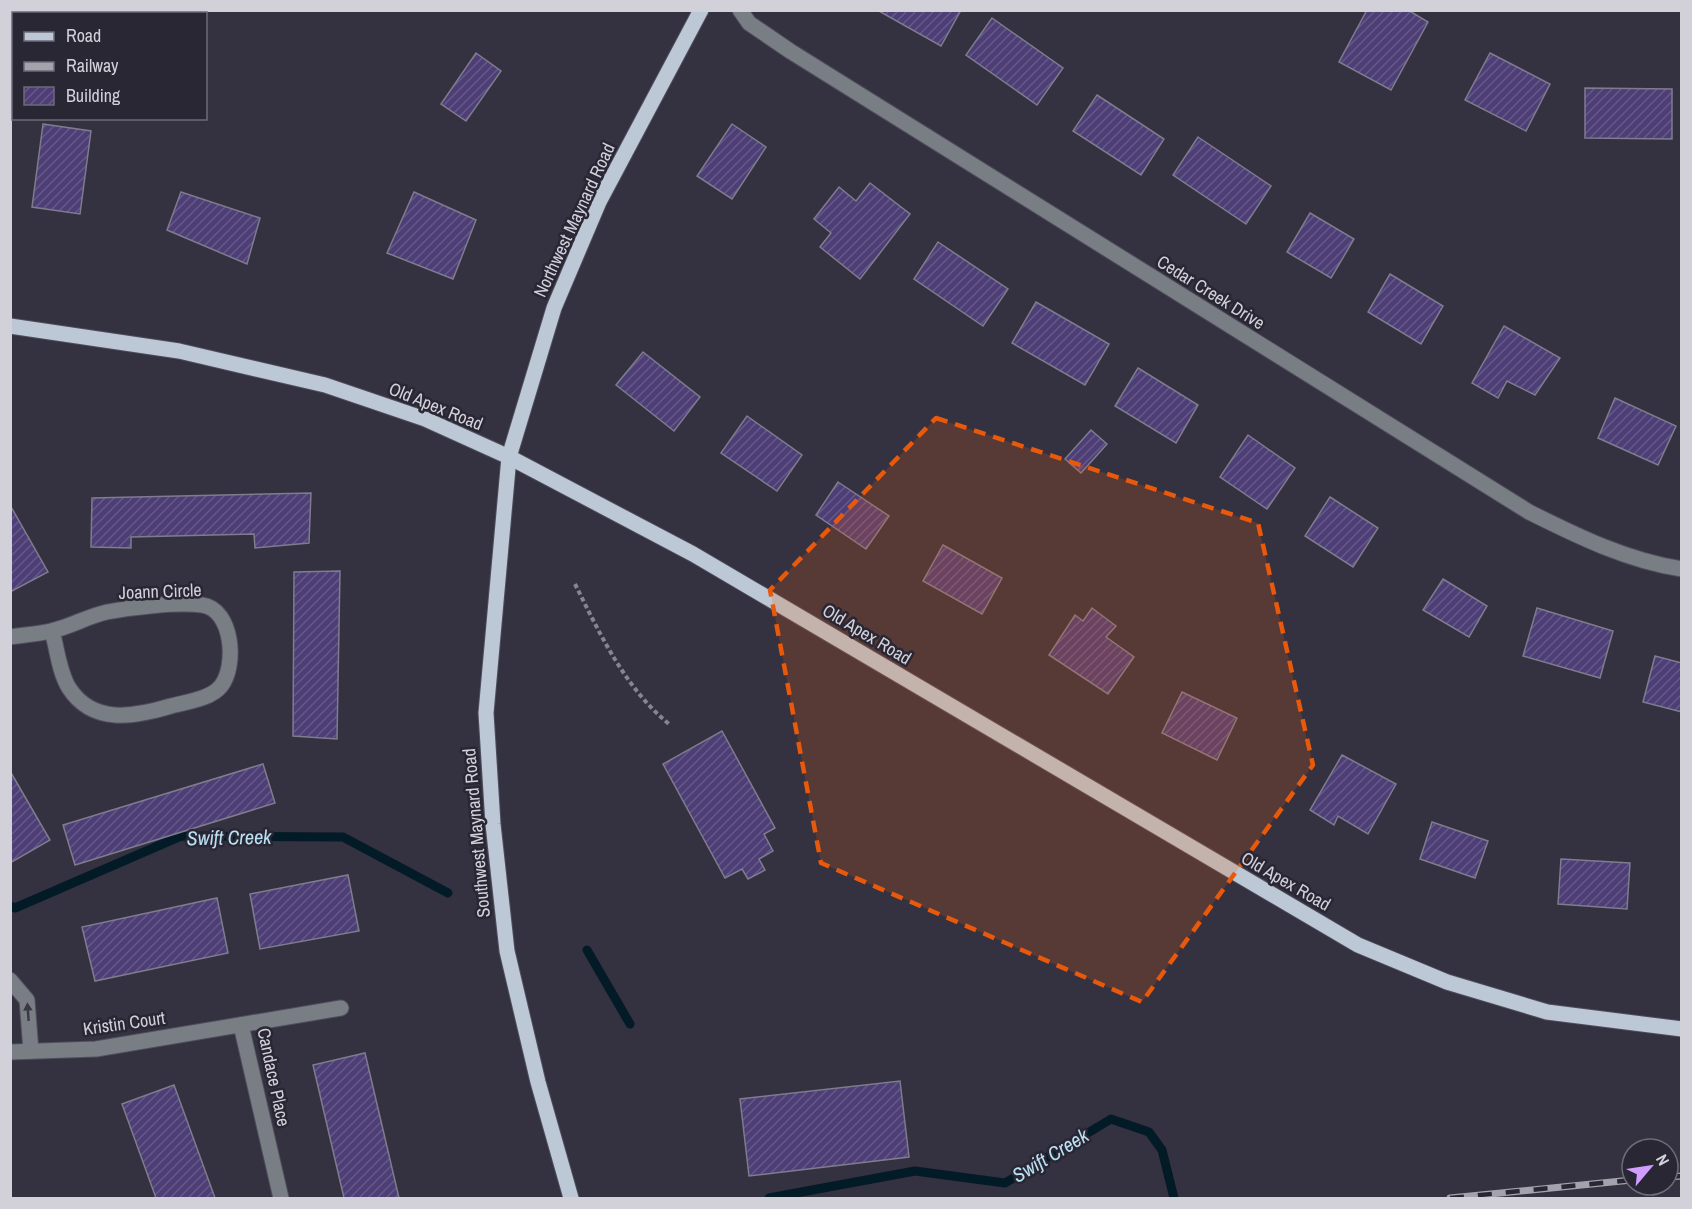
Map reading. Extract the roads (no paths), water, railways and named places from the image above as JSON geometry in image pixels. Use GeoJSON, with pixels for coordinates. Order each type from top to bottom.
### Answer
{"type":"FeatureCollection","features":[{"type":"Feature","properties":{"kind":"main road","name":"Northwest Maynard Road"},"geometry":{"type":"LineString","coordinates":[[509,457],[554,308],[599,202],[701,10]]}},
{"type":"Feature","properties":{"kind":"main road","name":"Old Apex Road"},"geometry":{"type":"LineString","coordinates":[[10,326],[179,351],[325,385],[425,419],[509,457],[693,554],[1358,945],[1448,982],[1547,1012],[1682,1029]]}},
{"type":"Feature","properties":{"kind":"main road","name":"Southwest Maynard Road"},"geometry":{"type":"LineString","coordinates":[[509,457],[486,713],[492,824],[507,951],[538,1082],[571,1198]]}},
{"type":"Feature","properties":{"kind":"street","name":"Cedar Creek Drive"},"geometry":{"type":"LineString","coordinates":[[740,10],[749,23],[790,51],[1529,512],[1576,536],[1641,559],[1682,569]]}},
{"type":"Feature","properties":{"kind":"street","name":"Joann Circle"},"geometry":{"type":"LineString","coordinates":[[10,637],[52,631],[106,612],[204,605],[216,611],[225,622],[229,649],[228,673],[220,687],[208,696],[159,710],[124,716],[97,713],[81,703],[68,687],[52,631]]}},
{"type":"Feature","properties":{"kind":"street"},"geometry":{"type":"LineString","coordinates":[[10,980],[27,1000],[31,1052]]}},
{"type":"Feature","properties":{"kind":"street","name":"Candace Place"},"geometry":{"type":"LineString","coordinates":[[281,1198],[241,1025],[341,1008]]}},
{"type":"Feature","properties":{"kind":"street","name":"Kristin Court"},"geometry":{"type":"LineString","coordinates":[[10,1052],[96,1048],[241,1025]]}},
{"type":"Feature","properties":{"kind":"waterway","name":"Swift Creek"},"geometry":{"type":"LineString","coordinates":[[10,906],[15,908],[181,836],[343,837],[448,893]]}},
{"type":"Feature","properties":{"kind":"waterway","name":"Swift Creek"},"geometry":{"type":"LineString","coordinates":[[587,950],[630,1024]]}},
{"type":"Feature","properties":{"kind":"waterway","name":"Swift Creek"},"geometry":{"type":"LineString","coordinates":[[769,1198],[915,1171],[1005,1183],[1111,1119],[1149,1132],[1162,1150],[1174,1198]]}},
{"type":"Feature","properties":{"kind":"railway"},"geometry":{"type":"LineString","coordinates":[[1450,1198],[1620,1181]]}}]}
